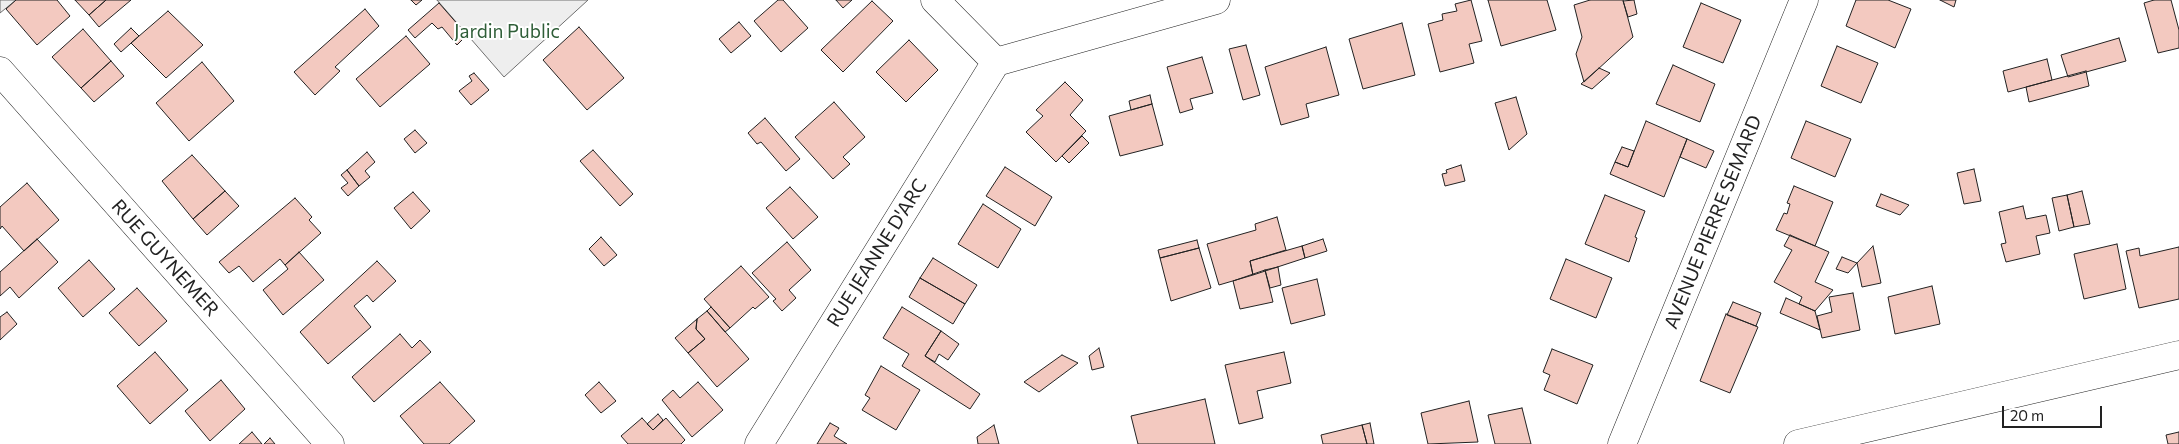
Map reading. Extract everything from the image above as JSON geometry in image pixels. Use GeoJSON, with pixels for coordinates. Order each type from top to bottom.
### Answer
{"type":"FeatureCollection","features":[{"type":"Feature","properties":{"kind":"street"},"geometry":{"type":"LineString","coordinates":[[935,0],[996,62],[1216,0]]}},
{"type":"Feature","properties":{"kind":"street","name":"AVENUE PIERRE SEMARD"},"geometry":{"type":"LineString","coordinates":[[1622,444],[1804,0]]}},
{"type":"Feature","properties":{"kind":"street","name":"RUE JEANNE D'ARC"},"geometry":{"type":"LineString","coordinates":[[759,444],[996,62]]}},
{"type":"Feature","properties":{"kind":"street","name":"RUE GUYNEMER"},"geometry":{"type":"LineString","coordinates":[[0,71],[330,444]]}},
{"type":"Feature","properties":{"kind":"street"},"geometry":{"type":"LineString","coordinates":[[1798,444],[2179,355]]}},
{"type":"Feature","properties":{"kind":"green space"},"geometry":{"type":"Polygon","coordinates":[[[0,0],[16,0],[0,13],[0,0]]]}},
{"type":"Feature","properties":{"kind":"green space","name":"Jardin Public"},"geometry":{"type":"Polygon","coordinates":[[[437,0],[588,0],[504,77],[437,0]]]}},
{"type":"Feature","properties":{"kind":"building"},"geometry":{"type":"Polygon","coordinates":[[[16,0],[57,0],[70,16],[37,45],[6,9],[16,0]]]}},
{"type":"Feature","properties":{"kind":"building"},"geometry":{"type":"Polygon","coordinates":[[[75,0],[106,0],[89,15],[75,0]]]}},
{"type":"Feature","properties":{"kind":"building"},"geometry":{"type":"Polygon","coordinates":[[[106,0],[131,0],[99,27],[89,15],[106,0]]]}},
{"type":"Feature","properties":{"kind":"building"},"geometry":{"type":"Polygon","coordinates":[[[411,0],[422,0],[416,5],[411,0]]]}},
{"type":"Feature","properties":{"kind":"building"},"geometry":{"type":"Polygon","coordinates":[[[778,0],[783,0],[808,28],[781,52],[754,21],[778,0]]]}},
{"type":"Feature","properties":{"kind":"building"},"geometry":{"type":"Polygon","coordinates":[[[836,0],[852,0],[843,8],[836,0]]]}},
{"type":"Feature","properties":{"kind":"building"},"geometry":{"type":"Polygon","coordinates":[[[1471,0],[1482,41],[1469,44],[1474,63],[1440,72],[1428,24],[1443,20],[1442,14],[1457,11],[1455,4],[1471,0]]]}},
{"type":"Feature","properties":{"kind":"building"},"geometry":{"type":"Polygon","coordinates":[[[1488,0],[1547,0],[1556,30],[1501,46],[1488,0]]]}},
{"type":"Feature","properties":{"kind":"building"},"geometry":{"type":"Polygon","coordinates":[[[1590,0],[1623,0],[1633,37],[1584,82],[1576,54],[1582,37],[1574,5],[1590,0]]]}},
{"type":"Feature","properties":{"kind":"building"},"geometry":{"type":"Polygon","coordinates":[[[1634,0],[1637,14],[1628,17],[1623,1],[1634,0]]]}},
{"type":"Feature","properties":{"kind":"building"},"geometry":{"type":"Polygon","coordinates":[[[1856,0],[1888,0],[1911,9],[1895,48],[1846,26],[1856,0]]]}},
{"type":"Feature","properties":{"kind":"building"},"geometry":{"type":"Polygon","coordinates":[[[1940,0],[1956,0],[1954,7],[1940,0]]]}},
{"type":"Feature","properties":{"kind":"building"},"geometry":{"type":"Polygon","coordinates":[[[2154,0],[2171,0],[2179,30],[2179,48],[2158,53],[2144,3],[2154,0]]]}},
{"type":"Feature","properties":{"kind":"building"},"geometry":{"type":"Polygon","coordinates":[[[872,1],[893,21],[843,72],[821,50],[872,1]]]}},
{"type":"Feature","properties":{"kind":"building"},"geometry":{"type":"Polygon","coordinates":[[[439,3],[467,35],[457,45],[442,27],[438,29],[432,23],[415,38],[408,30],[439,3]]]}},
{"type":"Feature","properties":{"kind":"building"},"geometry":{"type":"Polygon","coordinates":[[[1701,3],[1741,20],[1723,63],[1683,47],[1701,3]]]}},
{"type":"Feature","properties":{"kind":"building"},"geometry":{"type":"Polygon","coordinates":[[[365,9],[379,26],[335,67],[340,71],[315,95],[294,72],[365,9]]]}},
{"type":"Feature","properties":{"kind":"building"},"geometry":{"type":"Polygon","coordinates":[[[168,11],[203,45],[166,78],[131,43],[168,11]]]}},
{"type":"Feature","properties":{"kind":"building"},"geometry":{"type":"Polygon","coordinates":[[[739,22],[751,36],[731,53],[719,39],[739,22]]]}},
{"type":"Feature","properties":{"kind":"building"},"geometry":{"type":"Polygon","coordinates":[[[1402,23],[1415,75],[1363,89],[1349,39],[1402,23]]]}},
{"type":"Feature","properties":{"kind":"building"},"geometry":{"type":"Polygon","coordinates":[[[579,27],[624,78],[587,110],[543,60],[579,27]]]}},
{"type":"Feature","properties":{"kind":"building"},"geometry":{"type":"Polygon","coordinates":[[[131,28],[139,36],[121,52],[114,44],[131,28]]]}},
{"type":"Feature","properties":{"kind":"building"},"geometry":{"type":"Polygon","coordinates":[[[83,29],[111,61],[81,88],[52,57],[83,29]]]}},
{"type":"Feature","properties":{"kind":"building"},"geometry":{"type":"Polygon","coordinates":[[[406,36],[430,64],[380,107],[356,79],[406,36]]]}},
{"type":"Feature","properties":{"kind":"building"},"geometry":{"type":"Polygon","coordinates":[[[2119,38],[2126,61],[2068,77],[2061,55],[2119,38]]]}},
{"type":"Feature","properties":{"kind":"building"},"geometry":{"type":"Polygon","coordinates":[[[909,40],[938,70],[906,102],[876,72],[909,40]]]}},
{"type":"Feature","properties":{"kind":"building"},"geometry":{"type":"Polygon","coordinates":[[[1246,45],[1260,95],[1243,100],[1229,49],[1246,45]]]}},
{"type":"Feature","properties":{"kind":"building"},"geometry":{"type":"Polygon","coordinates":[[[1837,46],[1878,63],[1861,103],[1821,86],[1837,46]]]}},
{"type":"Feature","properties":{"kind":"building"},"geometry":{"type":"Polygon","coordinates":[[[1326,47],[1339,95],[1306,104],[1309,117],[1281,125],[1265,67],[1326,47]]]}},
{"type":"Feature","properties":{"kind":"building"},"geometry":{"type":"Polygon","coordinates":[[[1202,57],[1213,93],[1190,99],[1193,109],[1180,113],[1167,67],[1202,57]]]}},
{"type":"Feature","properties":{"kind":"building"},"geometry":{"type":"Polygon","coordinates":[[[2047,59],[2052,80],[2008,92],[2003,71],[2047,59]]]}},
{"type":"Feature","properties":{"kind":"building"},"geometry":{"type":"Polygon","coordinates":[[[111,61],[124,76],[94,102],[81,88],[111,61]]]}},
{"type":"Feature","properties":{"kind":"building"},"geometry":{"type":"Polygon","coordinates":[[[202,62],[234,101],[189,141],[156,103],[202,62]]]}},
{"type":"Feature","properties":{"kind":"building"},"geometry":{"type":"Polygon","coordinates":[[[1673,65],[1715,84],[1700,122],[1656,104],[1673,65]]]}},
{"type":"Feature","properties":{"kind":"building"},"geometry":{"type":"Polygon","coordinates":[[[1599,68],[1610,73],[1592,89],[1581,84],[1599,68]]]}},
{"type":"Feature","properties":{"kind":"building"},"geometry":{"type":"Polygon","coordinates":[[[2086,71],[2089,86],[2029,102],[2026,87],[2086,71]]]}},
{"type":"Feature","properties":{"kind":"building"},"geometry":{"type":"Polygon","coordinates":[[[474,73],[489,90],[471,105],[459,91],[472,81],[469,76],[474,73]]]}},
{"type":"Feature","properties":{"kind":"building"},"geometry":{"type":"Polygon","coordinates":[[[1065,82],[1083,100],[1070,115],[1086,131],[1056,162],[1026,132],[1043,116],[1036,110],[1065,82]]]}},
{"type":"Feature","properties":{"kind":"building"},"geometry":{"type":"Polygon","coordinates":[[[1150,95],[1152,104],[1131,110],[1129,101],[1150,95]]]}},
{"type":"Feature","properties":{"kind":"building"},"geometry":{"type":"Polygon","coordinates":[[[1516,97],[1527,134],[1509,150],[1495,103],[1516,97]]]}},
{"type":"Feature","properties":{"kind":"building"},"geometry":{"type":"Polygon","coordinates":[[[834,102],[865,137],[843,157],[850,164],[833,179],[795,137],[834,102]]]}},
{"type":"Feature","properties":{"kind":"building"},"geometry":{"type":"Polygon","coordinates":[[[1152,104],[1163,145],[1120,156],[1109,116],[1152,104]]]}},
{"type":"Feature","properties":{"kind":"building"},"geometry":{"type":"Polygon","coordinates":[[[765,118],[800,159],[786,171],[761,142],[757,144],[748,133],[765,118]]]}},
{"type":"Feature","properties":{"kind":"building"},"geometry":{"type":"Polygon","coordinates":[[[1646,121],[1687,139],[1664,197],[1610,174],[1615,162],[1628,167],[1646,121]]]}},
{"type":"Feature","properties":{"kind":"building"},"geometry":{"type":"Polygon","coordinates":[[[1806,121],[1851,139],[1835,177],[1791,158],[1806,121]]]}},
{"type":"Feature","properties":{"kind":"building"},"geometry":{"type":"Polygon","coordinates":[[[415,130],[427,143],[415,153],[404,139],[415,130]]]}},
{"type":"Feature","properties":{"kind":"building"},"geometry":{"type":"Polygon","coordinates":[[[1082,136],[1089,143],[1069,163],[1062,156],[1082,136]]]}},
{"type":"Feature","properties":{"kind":"building"},"geometry":{"type":"Polygon","coordinates":[[[1687,139],[1714,151],[1706,168],[1680,157],[1687,139]]]}},
{"type":"Feature","properties":{"kind":"building"},"geometry":{"type":"Polygon","coordinates":[[[1622,147],[1634,151],[1628,167],[1615,162],[1622,147]]]}},
{"type":"Feature","properties":{"kind":"building"},"geometry":{"type":"Polygon","coordinates":[[[593,150],[633,194],[620,206],[580,161],[593,150]]]}},
{"type":"Feature","properties":{"kind":"building"},"geometry":{"type":"Polygon","coordinates":[[[367,152],[375,162],[365,171],[370,177],[359,186],[347,170],[367,152]]]}},
{"type":"Feature","properties":{"kind":"building"},"geometry":{"type":"Polygon","coordinates":[[[192,155],[225,191],[193,219],[162,181],[192,155]]]}},
{"type":"Feature","properties":{"kind":"building"},"geometry":{"type":"Polygon","coordinates":[[[1461,165],[1465,181],[1445,186],[1442,174],[1447,173],[1446,170],[1461,165]]]}},
{"type":"Feature","properties":{"kind":"building"},"geometry":{"type":"Polygon","coordinates":[[[1005,167],[1052,197],[1035,226],[986,196],[1005,167]]]}},
{"type":"Feature","properties":{"kind":"building"},"geometry":{"type":"Polygon","coordinates":[[[1974,169],[1981,201],[1964,204],[1957,173],[1974,169]]]}},
{"type":"Feature","properties":{"kind":"building"},"geometry":{"type":"Polygon","coordinates":[[[347,170],[359,186],[348,196],[341,188],[348,183],[341,175],[347,170]]]}},
{"type":"Feature","properties":{"kind":"building"},"geometry":{"type":"Polygon","coordinates":[[[27,183],[59,220],[24,251],[2,226],[0,229],[0,207],[27,183]]]}},
{"type":"Feature","properties":{"kind":"building"},"geometry":{"type":"Polygon","coordinates":[[[1794,186],[1833,202],[1815,246],[1776,230],[1784,213],[1787,214],[1790,204],[1787,203],[1794,186]]]}},
{"type":"Feature","properties":{"kind":"building"},"geometry":{"type":"Polygon","coordinates":[[[790,187],[818,217],[793,239],[766,208],[790,187]]]}},
{"type":"Feature","properties":{"kind":"building"},"geometry":{"type":"Polygon","coordinates":[[[225,191],[239,206],[207,235],[193,219],[225,191]]]}},
{"type":"Feature","properties":{"kind":"building"},"geometry":{"type":"Polygon","coordinates":[[[2082,191],[2090,224],[2074,227],[2067,195],[2082,191]]]}},
{"type":"Feature","properties":{"kind":"building"},"geometry":{"type":"Polygon","coordinates":[[[413,192],[430,211],[411,229],[394,208],[413,192]]]}},
{"type":"Feature","properties":{"kind":"building"},"geometry":{"type":"Polygon","coordinates":[[[1881,194],[1909,205],[1900,215],[1876,206],[1881,194]]]}},
{"type":"Feature","properties":{"kind":"building"},"geometry":{"type":"Polygon","coordinates":[[[1605,195],[1645,211],[1635,237],[1637,238],[1629,262],[1585,244],[1605,195]]]}},
{"type":"Feature","properties":{"kind":"building"},"geometry":{"type":"Polygon","coordinates":[[[2067,195],[2074,227],[2059,231],[2052,198],[2067,195]]]}},
{"type":"Feature","properties":{"kind":"building"},"geometry":{"type":"Polygon","coordinates":[[[295,198],[312,217],[309,220],[321,233],[285,265],[280,259],[253,282],[239,266],[229,273],[219,262],[295,198]]]}},
{"type":"Feature","properties":{"kind":"building"},"geometry":{"type":"Polygon","coordinates":[[[983,204],[1021,229],[998,268],[958,244],[983,204]]]}},
{"type":"Feature","properties":{"kind":"building"},"geometry":{"type":"Polygon","coordinates":[[[2023,206],[2026,219],[2046,215],[2050,233],[2036,236],[2040,254],[2006,262],[2001,244],[2006,243],[1999,212],[2023,206]]]}},
{"type":"Feature","properties":{"kind":"building"},"geometry":{"type":"Polygon","coordinates":[[[1277,217],[1286,250],[1250,261],[1253,275],[1219,285],[1207,244],[1256,230],[1255,224],[1277,217]]]}},
{"type":"Feature","properties":{"kind":"building"},"geometry":{"type":"Polygon","coordinates":[[[1790,235],[1829,252],[1815,282],[1833,290],[1815,311],[1799,304],[1802,297],[1774,282],[1792,250],[1784,246],[1790,235]]]}},
{"type":"Feature","properties":{"kind":"building"},"geometry":{"type":"Polygon","coordinates":[[[601,237],[617,255],[604,266],[589,249],[601,237]]]}},
{"type":"Feature","properties":{"kind":"building"},"geometry":{"type":"Polygon","coordinates":[[[37,239],[58,262],[19,298],[10,287],[0,296],[0,272],[37,239]]]}},
{"type":"Feature","properties":{"kind":"building"},"geometry":{"type":"Polygon","coordinates":[[[1323,239],[1327,251],[1305,258],[1302,246],[1323,239]]]}},
{"type":"Feature","properties":{"kind":"building"},"geometry":{"type":"Polygon","coordinates":[[[1197,240],[1199,248],[1160,258],[1158,250],[1197,240]]]}},
{"type":"Feature","properties":{"kind":"building"},"geometry":{"type":"Polygon","coordinates":[[[787,242],[811,270],[789,290],[796,298],[782,311],[773,301],[776,299],[752,273],[787,242]]]}},
{"type":"Feature","properties":{"kind":"building"},"geometry":{"type":"Polygon","coordinates":[[[2117,244],[2126,289],[2084,299],[2074,254],[2117,244]]]}},
{"type":"Feature","properties":{"kind":"building"},"geometry":{"type":"Polygon","coordinates":[[[1302,246],[1305,258],[1253,275],[1250,261],[1302,246]]]}},
{"type":"Feature","properties":{"kind":"building"},"geometry":{"type":"Polygon","coordinates":[[[1873,246],[1881,283],[1862,287],[1857,263],[1873,246]]]}},
{"type":"Feature","properties":{"kind":"building"},"geometry":{"type":"Polygon","coordinates":[[[2179,247],[2179,299],[2139,308],[2126,251],[2139,248],[2140,256],[2179,247]]]}},
{"type":"Feature","properties":{"kind":"building"},"geometry":{"type":"Polygon","coordinates":[[[1199,248],[1211,288],[1171,301],[1160,258],[1199,248]]]}},
{"type":"Feature","properties":{"kind":"building"},"geometry":{"type":"Polygon","coordinates":[[[299,252],[324,280],[283,315],[263,290],[288,269],[285,265],[299,252]]]}},
{"type":"Feature","properties":{"kind":"building"},"geometry":{"type":"Polygon","coordinates":[[[1842,257],[1857,263],[1848,273],[1836,269],[1842,257]]]}},
{"type":"Feature","properties":{"kind":"building"},"geometry":{"type":"Polygon","coordinates":[[[933,258],[977,285],[965,304],[920,278],[933,258]]]}},
{"type":"Feature","properties":{"kind":"building"},"geometry":{"type":"Polygon","coordinates":[[[1566,259],[1612,278],[1596,318],[1550,299],[1566,259]]]}},
{"type":"Feature","properties":{"kind":"building"},"geometry":{"type":"Polygon","coordinates":[[[89,260],[115,289],[83,317],[58,288],[89,260]]]}},
{"type":"Feature","properties":{"kind":"building"},"geometry":{"type":"Polygon","coordinates":[[[377,261],[396,281],[373,302],[367,295],[354,306],[371,327],[328,364],[300,332],[377,261]]]}},
{"type":"Feature","properties":{"kind":"building"},"geometry":{"type":"Polygon","coordinates":[[[741,266],[769,297],[755,309],[753,307],[730,328],[704,299],[741,266]]]}},
{"type":"Feature","properties":{"kind":"building"},"geometry":{"type":"Polygon","coordinates":[[[1278,267],[1281,285],[1270,288],[1265,270],[1278,267]]]}},
{"type":"Feature","properties":{"kind":"building"},"geometry":{"type":"Polygon","coordinates":[[[1265,270],[1273,302],[1240,309],[1233,281],[1265,270]]]}},
{"type":"Feature","properties":{"kind":"building"},"geometry":{"type":"Polygon","coordinates":[[[920,278],[965,304],[953,324],[909,297],[920,278]]]}},
{"type":"Feature","properties":{"kind":"building"},"geometry":{"type":"Polygon","coordinates":[[[1317,279],[1325,315],[1291,324],[1282,288],[1317,279]]]}},
{"type":"Feature","properties":{"kind":"building"},"geometry":{"type":"Polygon","coordinates":[[[1932,286],[1940,324],[1895,334],[1888,297],[1932,286]]]}},
{"type":"Feature","properties":{"kind":"building"},"geometry":{"type":"Polygon","coordinates":[[[137,288],[167,321],[139,346],[109,313],[137,288]]]}},
{"type":"Feature","properties":{"kind":"building"},"geometry":{"type":"Polygon","coordinates":[[[1853,293],[1860,330],[1822,338],[1817,316],[1832,312],[1829,297],[1853,293]]]}},
{"type":"Feature","properties":{"kind":"building"},"geometry":{"type":"Polygon","coordinates":[[[1786,298],[1815,311],[1820,330],[1780,313],[1786,298]]]}},
{"type":"Feature","properties":{"kind":"building"},"geometry":{"type":"Polygon","coordinates":[[[1733,302],[1761,313],[1756,326],[1727,315],[1733,302]]]}},
{"type":"Feature","properties":{"kind":"building"},"geometry":{"type":"Polygon","coordinates":[[[711,307],[730,328],[725,332],[707,311],[711,307]]]}},
{"type":"Feature","properties":{"kind":"building"},"geometry":{"type":"Polygon","coordinates":[[[902,307],[941,331],[925,356],[980,394],[970,409],[902,366],[909,354],[883,338],[902,307]]]}},
{"type":"Feature","properties":{"kind":"building"},"geometry":{"type":"Polygon","coordinates":[[[707,311],[749,359],[717,387],[688,353],[705,339],[696,329],[697,319],[707,311]]]}},
{"type":"Feature","properties":{"kind":"building"},"geometry":{"type":"Polygon","coordinates":[[[7,312],[17,324],[0,340],[0,317],[7,312]]]}},
{"type":"Feature","properties":{"kind":"building"},"geometry":{"type":"Polygon","coordinates":[[[1726,314],[1758,327],[1730,393],[1700,381],[1726,314]]]}},
{"type":"Feature","properties":{"kind":"building"},"geometry":{"type":"Polygon","coordinates":[[[697,319],[696,329],[705,339],[688,353],[675,338],[697,319]]]}},
{"type":"Feature","properties":{"kind":"building"},"geometry":{"type":"Polygon","coordinates":[[[941,331],[959,344],[948,360],[939,354],[935,362],[925,356],[941,331]]]}},
{"type":"Feature","properties":{"kind":"building"},"geometry":{"type":"Polygon","coordinates":[[[400,334],[412,348],[420,340],[431,352],[374,402],[352,377],[400,334]]]}},
{"type":"Feature","properties":{"kind":"building"},"geometry":{"type":"Polygon","coordinates":[[[1099,348],[1104,367],[1092,370],[1089,356],[1099,348]]]}},
{"type":"Feature","properties":{"kind":"building"},"geometry":{"type":"Polygon","coordinates":[[[1552,349],[1593,365],[1577,404],[1544,390],[1550,375],[1543,372],[1552,349]]]}},
{"type":"Feature","properties":{"kind":"building"},"geometry":{"type":"Polygon","coordinates":[[[155,352],[188,390],[150,424],[117,386],[155,352]]]}},
{"type":"Feature","properties":{"kind":"building"},"geometry":{"type":"Polygon","coordinates":[[[1284,352],[1291,383],[1257,391],[1263,418],[1239,424],[1225,365],[1284,352]]]}},
{"type":"Feature","properties":{"kind":"building"},"geometry":{"type":"Polygon","coordinates":[[[1062,355],[1078,363],[1039,392],[1024,382],[1062,355]]]}},
{"type":"Feature","properties":{"kind":"building"},"geometry":{"type":"Polygon","coordinates":[[[881,366],[920,390],[896,430],[862,410],[870,398],[865,395],[881,366]]]}},
{"type":"Feature","properties":{"kind":"building"},"geometry":{"type":"Polygon","coordinates":[[[221,380],[245,409],[210,441],[185,411],[221,380]]]}},
{"type":"Feature","properties":{"kind":"building"},"geometry":{"type":"Polygon","coordinates":[[[440,382],[475,421],[449,444],[424,444],[400,416],[440,382]]]}},
{"type":"Feature","properties":{"kind":"building"},"geometry":{"type":"Polygon","coordinates":[[[599,382],[616,401],[601,413],[585,395],[599,382]]]}},
{"type":"Feature","properties":{"kind":"building"},"geometry":{"type":"Polygon","coordinates":[[[698,382],[723,410],[692,437],[662,400],[673,390],[680,398],[698,382]]]}},
{"type":"Feature","properties":{"kind":"building"},"geometry":{"type":"Polygon","coordinates":[[[1205,399],[1215,444],[1138,444],[1131,416],[1205,399]]]}},
{"type":"Feature","properties":{"kind":"building"},"geometry":{"type":"Polygon","coordinates":[[[1469,401],[1478,442],[1428,444],[1421,413],[1469,401]]]}},
{"type":"Feature","properties":{"kind":"building"},"geometry":{"type":"Polygon","coordinates":[[[1522,408],[1531,444],[1495,444],[1488,415],[1522,408]]]}},
{"type":"Feature","properties":{"kind":"building"},"geometry":{"type":"Polygon","coordinates":[[[658,414],[663,420],[653,430],[647,424],[658,414]]]}},
{"type":"Feature","properties":{"kind":"building"},"geometry":{"type":"Polygon","coordinates":[[[642,418],[653,430],[666,418],[685,440],[681,444],[628,444],[621,436],[642,418]]]}},
{"type":"Feature","properties":{"kind":"building"},"geometry":{"type":"Polygon","coordinates":[[[830,423],[839,428],[834,436],[847,444],[817,444],[830,423]]]}},
{"type":"Feature","properties":{"kind":"building"},"geometry":{"type":"Polygon","coordinates":[[[1370,423],[1374,444],[1367,444],[1362,425],[1370,423]]]}},
{"type":"Feature","properties":{"kind":"building"},"geometry":{"type":"Polygon","coordinates":[[[994,425],[999,444],[978,444],[977,437],[994,425]]]}},
{"type":"Feature","properties":{"kind":"building"},"geometry":{"type":"Polygon","coordinates":[[[1362,425],[1367,444],[1323,444],[1321,435],[1362,425]]]}},
{"type":"Feature","properties":{"kind":"building"},"geometry":{"type":"Polygon","coordinates":[[[252,432],[262,444],[239,444],[252,432]]]}},
{"type":"Feature","properties":{"kind":"building"},"geometry":{"type":"Polygon","coordinates":[[[2179,432],[2179,444],[2168,444],[2166,435],[2179,432]]]}},
{"type":"Feature","properties":{"kind":"building"},"geometry":{"type":"Polygon","coordinates":[[[270,438],[275,444],[264,444],[270,438]]]}}]}
